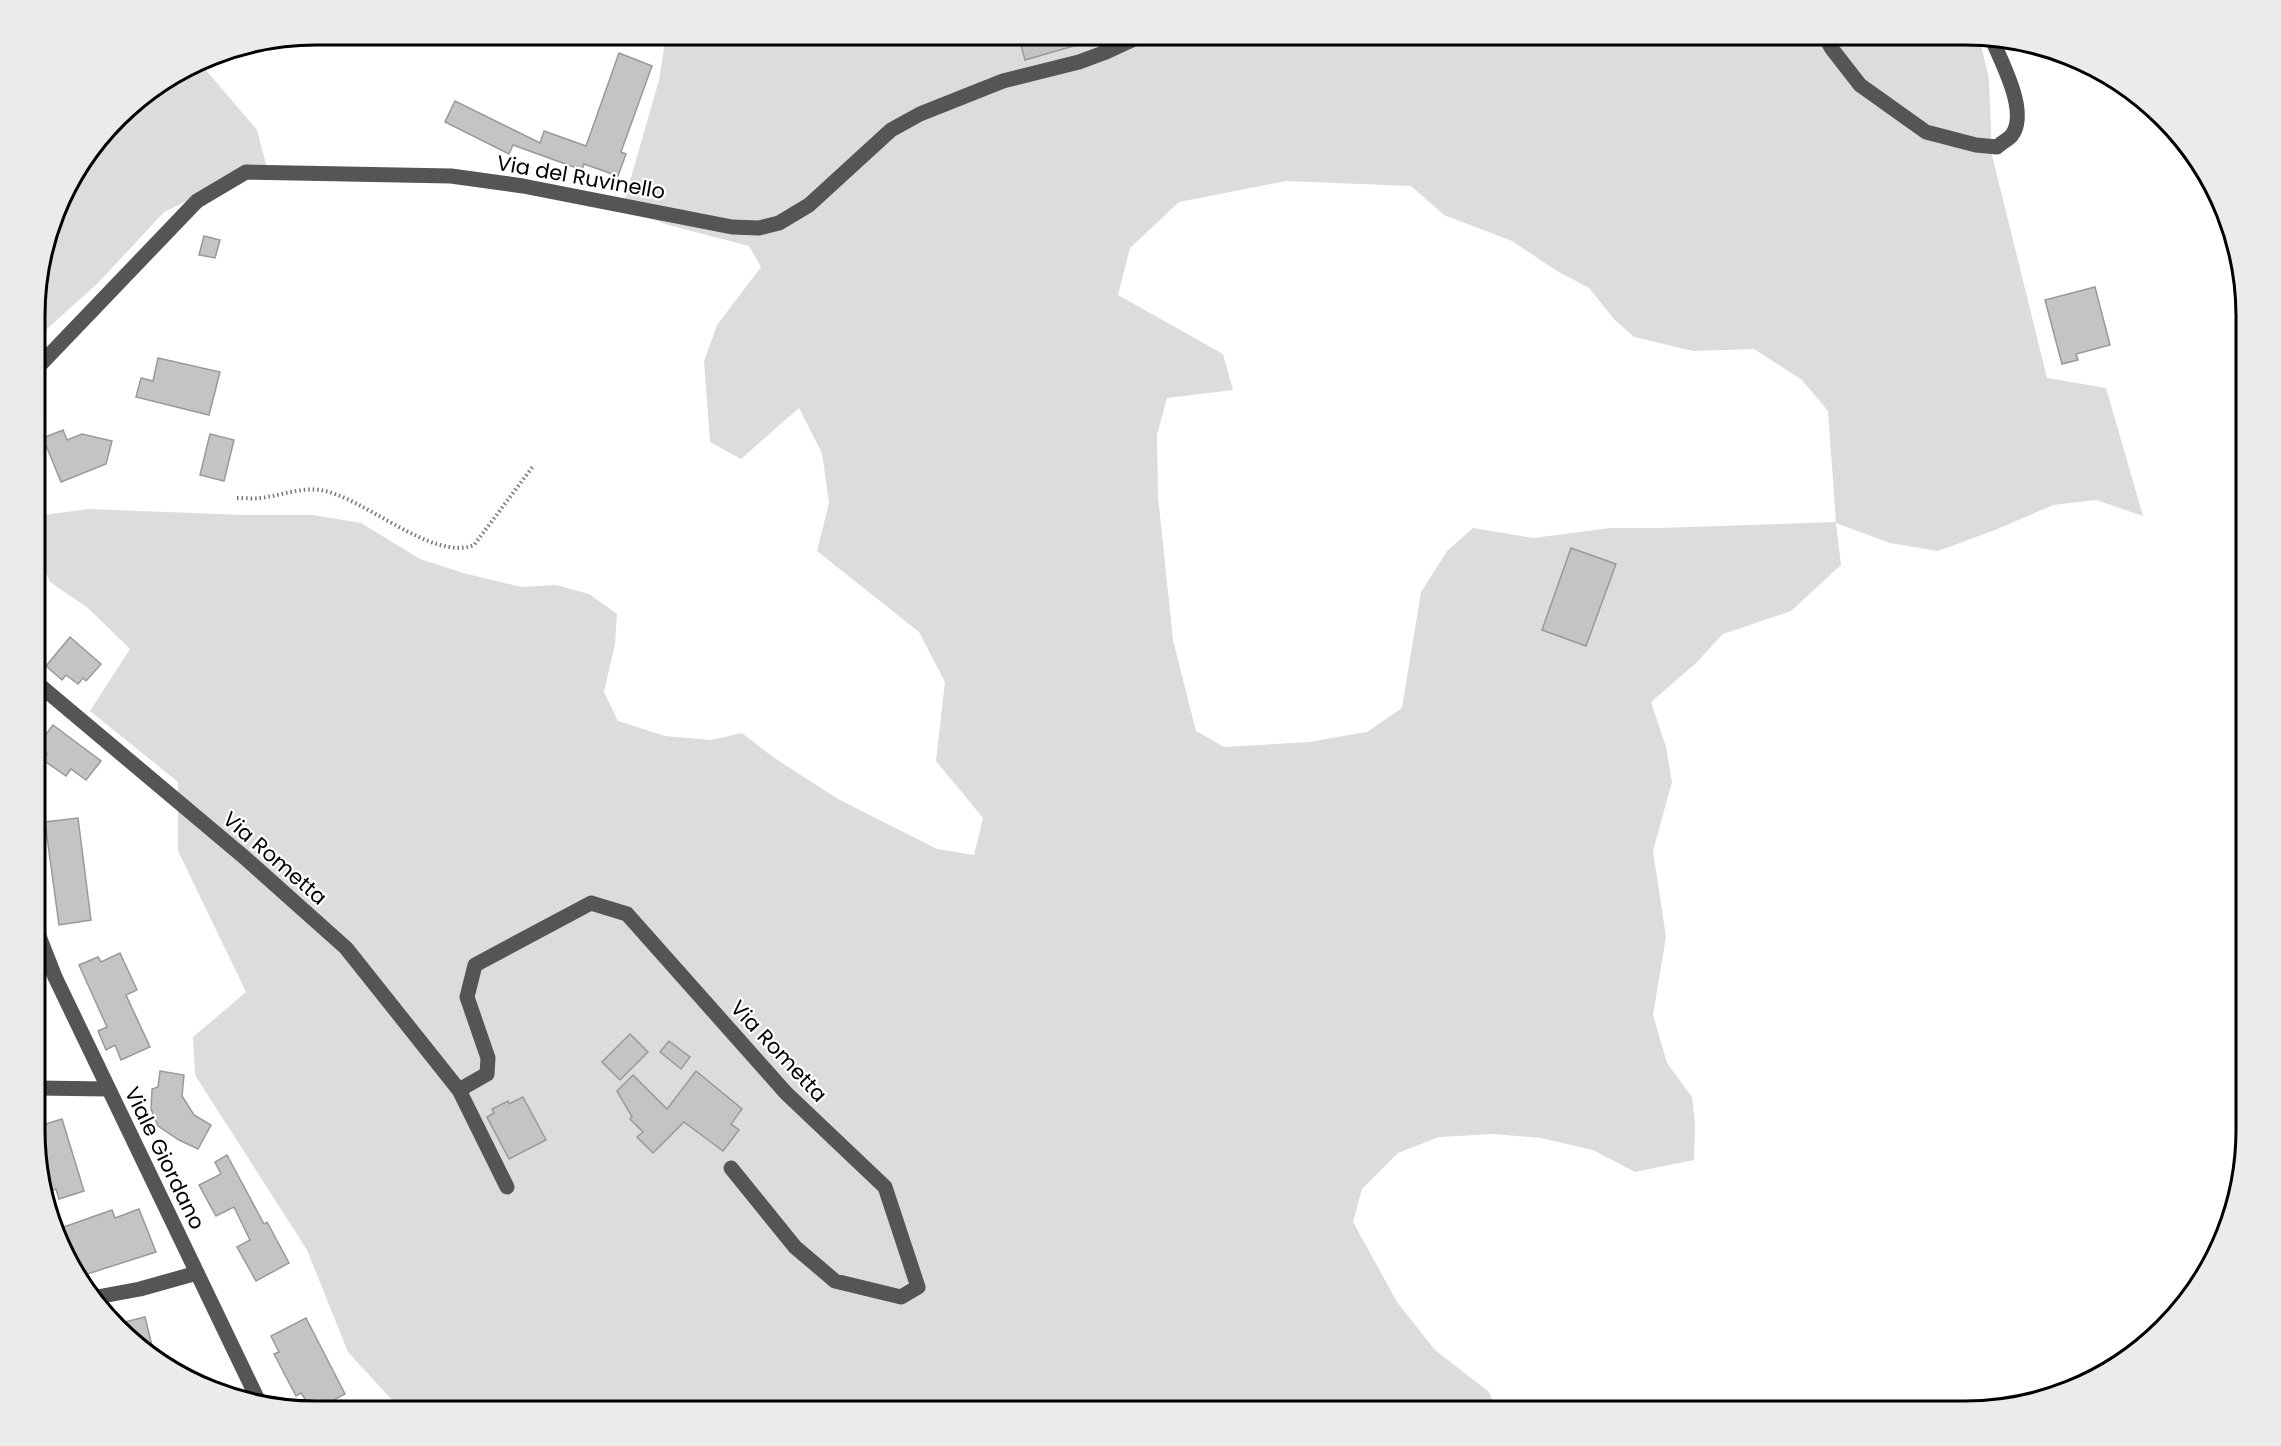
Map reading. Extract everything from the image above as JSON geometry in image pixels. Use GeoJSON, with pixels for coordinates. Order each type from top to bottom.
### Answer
{"type":"FeatureCollection","features":[{"type":"Feature","properties":{"kind":"street","name":"Via del Ruvinello"},"geometry":{"type":"LineString","coordinates":[[45,361],[197,201],[246,172],[451,176],[523,186],[732,227],[759,228],[779,223],[809,206],[891,130],[920,114],[1004,81],[1079,62],[1120,45]]}},
{"type":"Feature","properties":{"kind":"street"},"geometry":{"type":"LineString","coordinates":[[1832,45],[1860,85],[1926,132],[1976,145],[1997,147],[2012,135],[2018,117],[2015,98],[1995,47]]}},
{"type":"Feature","properties":{"kind":"street","name":"Via Rometta"},"geometry":{"type":"LineString","coordinates":[[45,690],[244,857],[346,948],[459,1090],[507,1187]]}},
{"type":"Feature","properties":{"kind":"street","name":"Via Rometta"},"geometry":{"type":"LineString","coordinates":[[459,1090],[487,1074],[488,1058],[467,997],[475,965],[591,903],[627,914],[786,1093],[885,1187],[918,1287],[901,1298],[835,1281],[795,1246],[731,1168]]}},
{"type":"Feature","properties":{"kind":"street","name":"Viale Giordano"},"geometry":{"type":"LineString","coordinates":[[45,951],[108,1089],[255,1394]]}},
{"type":"Feature","properties":{"kind":"street"},"geometry":{"type":"LineString","coordinates":[[45,1088],[108,1089]]}},
{"type":"Feature","properties":{"kind":"street"},"geometry":{"type":"LineString","coordinates":[[102,1296],[140,1289],[197,1273]]}},
{"type":"Feature","properties":{"kind":"path"},"geometry":{"type":"LineString","coordinates":[[237,498],[259,498],[296,491],[320,490],[352,501],[398,528],[446,546],[464,549],[474,545],[534,465]]}},
{"type":"Feature","properties":{"kind":"shaded area"},"geometry":{"type":"Polygon","coordinates":[[[664,45],[1981,46],[1989,79],[1992,155],[2047,378],[2106,388],[2143,516],[2096,500],[2053,505],[1938,551],[1890,543],[1836,523],[1841,565],[1791,611],[1723,634],[1695,664],[1651,702],[1666,747],[1672,782],[1653,851],[1666,937],[1653,1015],[1667,1063],[1692,1097],[1695,1124],[1694,1160],[1635,1172],[1593,1150],[1541,1138],[1493,1134],[1439,1137],[1398,1153],[1362,1189],[1353,1222],[1397,1302],[1435,1350],[1489,1392],[1493,1401],[393,1401],[348,1352],[307,1250],[195,1075],[193,1037],[246,992],[178,851],[178,782],[90,711],[130,649],[88,608],[50,582],[45,569],[45,515],[88,509],[244,515],[313,515],[361,523],[420,559],[467,574],[522,587],[556,585],[589,594],[617,614],[615,644],[604,692],[618,721],[665,736],[711,740],[742,733],[773,757],[838,799],[937,849],[974,855],[983,818],[936,761],[945,682],[919,632],[817,551],[829,503],[822,453],[799,408],[741,459],[710,442],[704,361],[717,325],[761,267],[749,246],[672,226],[622,209],[659,80],[664,45]],[[1286,181],[1179,202],[1130,248],[1118,295],[1223,354],[1233,390],[1167,398],[1157,435],[1158,496],[1173,640],[1196,731],[1224,747],[1309,742],[1367,732],[1402,708],[1421,592],[1447,551],[1473,528],[1533,538],[1611,528],[1836,522],[1828,411],[1802,380],[1754,349],[1693,351],[1634,337],[1614,319],[1589,288],[1557,271],[1512,241],[1444,215],[1411,186],[1286,181]]]}},
{"type":"Feature","properties":{"kind":"shaded area"},"geometry":{"type":"Polygon","coordinates":[[[205,69],[257,130],[269,176],[234,178],[164,212],[99,282],[45,331],[47,281],[54,246],[66,212],[81,181],[112,137],[137,112],[181,81],[205,69]]]}},
{"type":"Feature","properties":{"kind":"building"},"geometry":{"type":"Polygon","coordinates":[[[1021,45],[1077,45],[1025,60],[1021,45]]]}},
{"type":"Feature","properties":{"kind":"building"},"geometry":{"type":"Polygon","coordinates":[[[619,53],[652,66],[621,152],[626,154],[618,176],[584,164],[582,170],[513,145],[509,154],[445,122],[455,101],[540,143],[544,131],[586,146],[619,53]]]}},
{"type":"Feature","properties":{"kind":"building"},"geometry":{"type":"Polygon","coordinates":[[[204,236],[220,240],[215,258],[199,255],[204,236]]]}},
{"type":"Feature","properties":{"kind":"building"},"geometry":{"type":"Polygon","coordinates":[[[2095,287],[2110,345],[2076,354],[2078,360],[2062,364],[2045,300],[2095,287]]]}},
{"type":"Feature","properties":{"kind":"building"},"geometry":{"type":"Polygon","coordinates":[[[158,358],[220,372],[209,415],[136,397],[141,378],[153,381],[158,358]]]}},
{"type":"Feature","properties":{"kind":"building"},"geometry":{"type":"Polygon","coordinates":[[[63,430],[67,440],[82,434],[112,441],[106,464],[61,482],[45,443],[45,437],[63,430]]]}},
{"type":"Feature","properties":{"kind":"building"},"geometry":{"type":"Polygon","coordinates":[[[210,434],[234,440],[224,481],[200,475],[210,434]]]}},
{"type":"Feature","properties":{"kind":"building"},"geometry":{"type":"Polygon","coordinates":[[[1571,548],[1616,564],[1586,646],[1542,630],[1571,548]]]}},
{"type":"Feature","properties":{"kind":"building"},"geometry":{"type":"Polygon","coordinates":[[[70,637],[101,664],[86,681],[83,678],[78,684],[66,675],[62,680],[46,666],[70,637]]]}},
{"type":"Feature","properties":{"kind":"building"},"geometry":{"type":"Polygon","coordinates":[[[53,725],[101,761],[86,780],[71,769],[66,776],[45,761],[47,754],[45,752],[45,736],[53,725]]]}},
{"type":"Feature","properties":{"kind":"building"},"geometry":{"type":"Polygon","coordinates":[[[78,818],[91,920],[59,925],[45,822],[78,818]]]}},
{"type":"Feature","properties":{"kind":"building"},"geometry":{"type":"Polygon","coordinates":[[[120,953],[137,990],[126,995],[150,1047],[121,1060],[115,1045],[106,1050],[98,1031],[107,1027],[79,965],[98,957],[101,962],[120,953]]]}},
{"type":"Feature","properties":{"kind":"building"},"geometry":{"type":"Polygon","coordinates":[[[630,1034],[648,1052],[620,1080],[602,1062],[630,1034]]]}},
{"type":"Feature","properties":{"kind":"building"},"geometry":{"type":"Polygon","coordinates":[[[669,1041],[690,1057],[681,1069],[660,1052],[669,1041]]]}},
{"type":"Feature","properties":{"kind":"building"},"geometry":{"type":"Polygon","coordinates":[[[160,1071],[184,1075],[182,1096],[194,1115],[211,1125],[198,1149],[158,1126],[151,1109],[152,1089],[158,1087],[160,1071]]]}},
{"type":"Feature","properties":{"kind":"building"},"geometry":{"type":"Polygon","coordinates":[[[696,1071],[742,1109],[731,1124],[739,1130],[723,1151],[684,1122],[653,1153],[637,1137],[643,1132],[630,1119],[632,1117],[617,1091],[633,1075],[667,1109],[696,1071]]]}},
{"type":"Feature","properties":{"kind":"building"},"geometry":{"type":"Polygon","coordinates":[[[523,1097],[546,1140],[509,1159],[487,1117],[494,1113],[492,1109],[523,1097]]]}},
{"type":"Feature","properties":{"kind":"building"},"geometry":{"type":"Polygon","coordinates":[[[62,1119],[84,1191],[59,1199],[56,1189],[52,1190],[47,1165],[45,1124],[62,1119]]]}},
{"type":"Feature","properties":{"kind":"building"},"geometry":{"type":"Polygon","coordinates":[[[227,1155],[264,1224],[267,1222],[289,1263],[256,1281],[237,1247],[250,1240],[234,1207],[216,1216],[199,1185],[221,1174],[215,1162],[227,1155]]]}},
{"type":"Feature","properties":{"kind":"building"},"geometry":{"type":"Polygon","coordinates":[[[139,1209],[156,1252],[87,1274],[63,1227],[112,1210],[115,1218],[139,1209]]]}},
{"type":"Feature","properties":{"kind":"building"},"geometry":{"type":"Polygon","coordinates":[[[145,1317],[152,1346],[137,1334],[124,1322],[145,1317]]]}},
{"type":"Feature","properties":{"kind":"building"},"geometry":{"type":"Polygon","coordinates":[[[306,1318],[345,1394],[332,1401],[306,1400],[301,1393],[296,1396],[274,1354],[279,1352],[271,1336],[306,1318]]]}}]}
